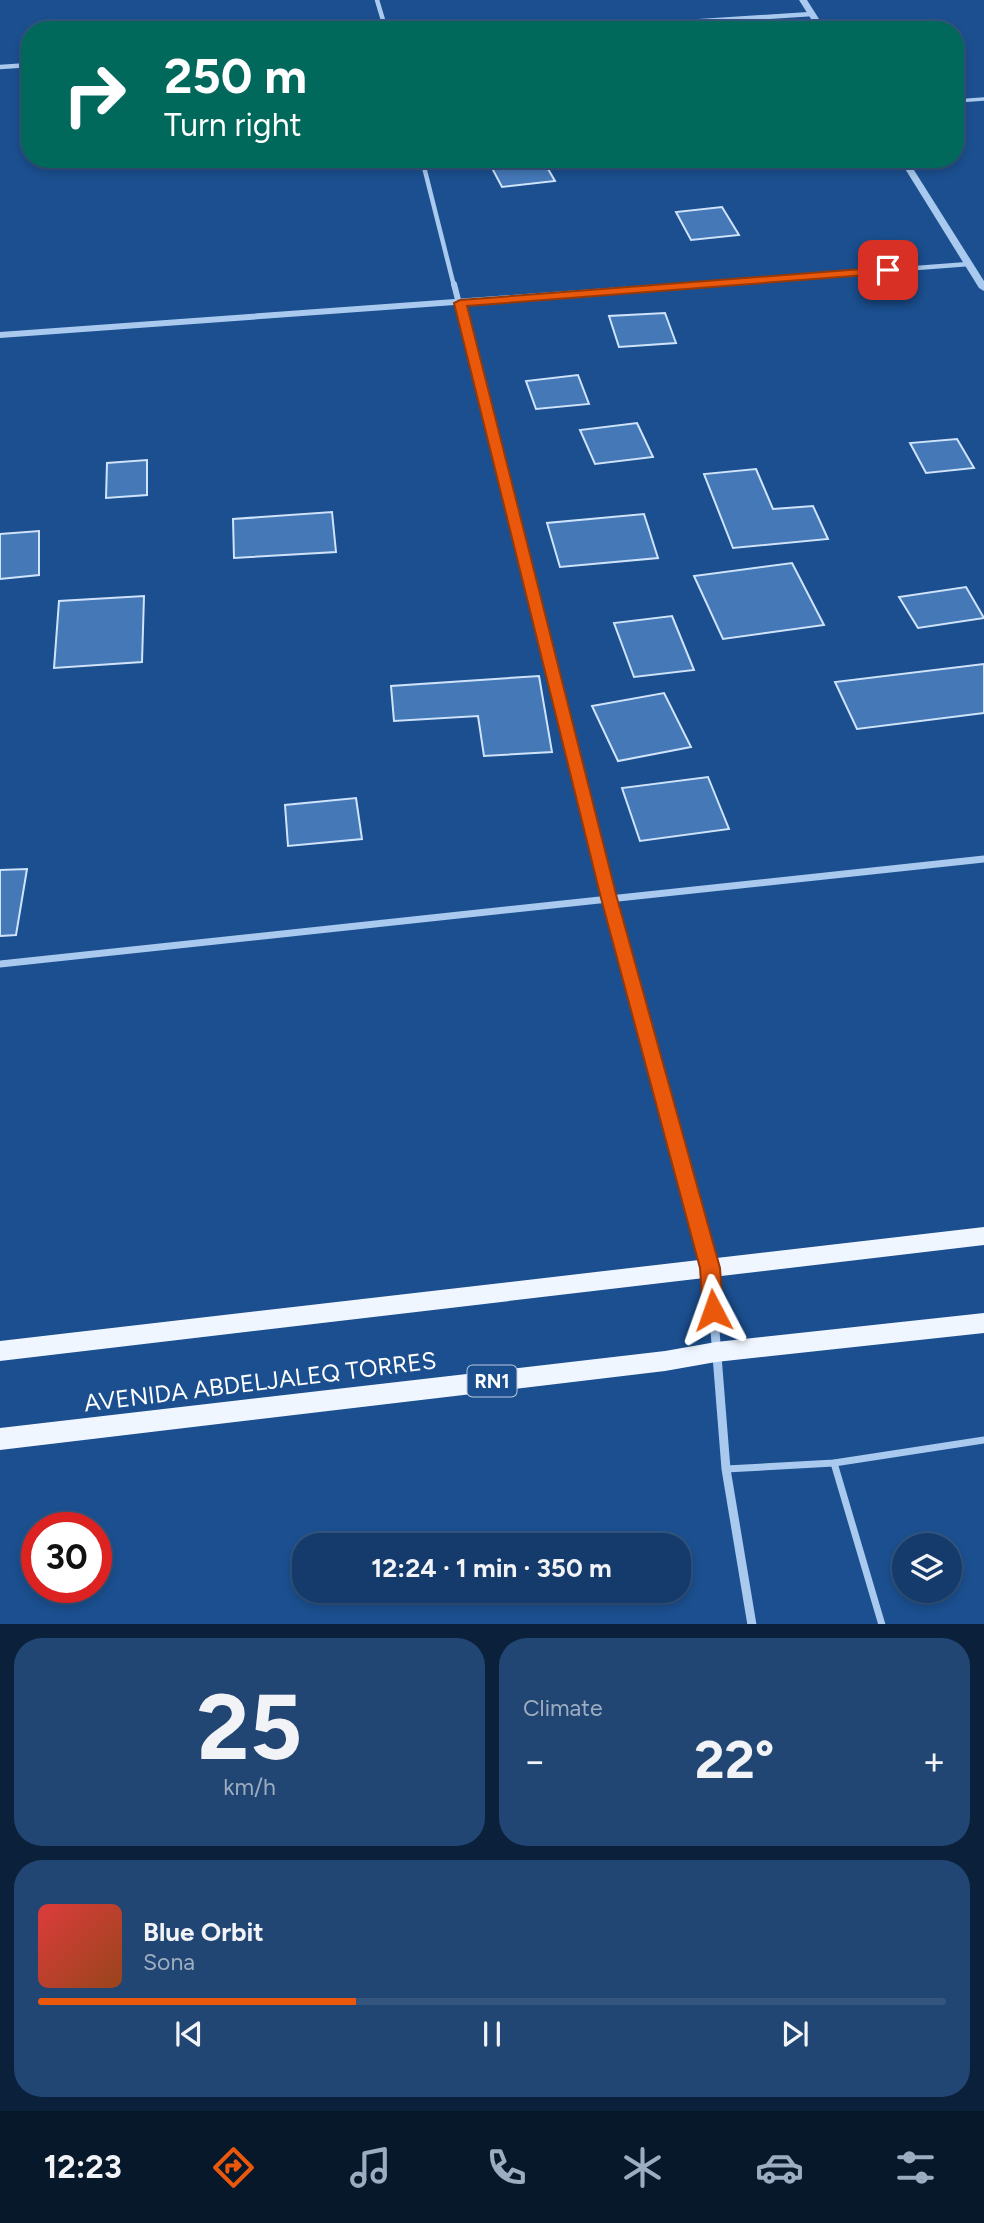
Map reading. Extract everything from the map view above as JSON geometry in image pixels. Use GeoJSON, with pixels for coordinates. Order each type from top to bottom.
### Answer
{"type":"FeatureCollection","features":[{"type":"Feature","properties":{"kind":"main road"},"geometry":{"type":"LineString","coordinates":[[0,1351],[984,1236]]}},
{"type":"Feature","properties":{"kind":"main road","name":"AVENIDA ABDELJALEQ TORRES"},"geometry":{"type":"LineString","coordinates":[[0,1439],[665,1361],[716,1352],[984,1323]]}},
{"type":"Feature","properties":{"kind":"street"},"geometry":{"type":"LineString","coordinates":[[377,0],[383,21]]}},
{"type":"Feature","properties":{"kind":"street"},"geometry":{"type":"LineString","coordinates":[[803,0],[816,21]]}},
{"type":"Feature","properties":{"kind":"street"},"geometry":{"type":"LineString","coordinates":[[703,21],[812,14]]}},
{"type":"Feature","properties":{"kind":"street"},"geometry":{"type":"LineString","coordinates":[[0,67],[21,66]]}},
{"type":"Feature","properties":{"kind":"street"},"geometry":{"type":"LineString","coordinates":[[424,168],[609,898],[710,1268],[726,1469],[752,1624]]}},
{"type":"Feature","properties":{"kind":"street"},"geometry":{"type":"LineString","coordinates":[[909,168],[984,288]]}},
{"type":"Feature","properties":{"kind":"street"},"geometry":{"type":"LineString","coordinates":[[0,335],[969,264]]}},
{"type":"Feature","properties":{"kind":"street"},"geometry":{"type":"LineString","coordinates":[[0,964],[984,859]]}},
{"type":"Feature","properties":{"kind":"lane"},"geometry":{"type":"LineString","coordinates":[[964,100],[984,99]]}},
{"type":"Feature","properties":{"kind":"lane"},"geometry":{"type":"LineString","coordinates":[[726,1469],[834,1463],[984,1440]]}},
{"type":"Feature","properties":{"kind":"lane"},"geometry":{"type":"LineString","coordinates":[[834,1463],[882,1624]]}},
{"type":"Feature","properties":{"kind":"building"},"geometry":{"type":"Polygon","coordinates":[[[492,168],[547,168],[555,181],[502,187],[492,168]]]}},
{"type":"Feature","properties":{"kind":"building"},"geometry":{"type":"Polygon","coordinates":[[[722,207],[739,235],[691,240],[676,212],[722,207]]]}},
{"type":"Feature","properties":{"kind":"building"},"geometry":{"type":"Polygon","coordinates":[[[665,313],[676,343],[619,347],[609,316],[665,313]]]}},
{"type":"Feature","properties":{"kind":"building"},"geometry":{"type":"Polygon","coordinates":[[[578,375],[589,404],[536,409],[526,381],[578,375]]]}},
{"type":"Feature","properties":{"kind":"building"},"geometry":{"type":"Polygon","coordinates":[[[637,423],[653,457],[595,464],[580,430],[637,423]]]}},
{"type":"Feature","properties":{"kind":"building"},"geometry":{"type":"Polygon","coordinates":[[[957,439],[974,468],[926,473],[910,443],[957,439]]]}},
{"type":"Feature","properties":{"kind":"building"},"geometry":{"type":"Polygon","coordinates":[[[147,460],[147,495],[106,498],[107,463],[147,460]]]}},
{"type":"Feature","properties":{"kind":"building"},"geometry":{"type":"Polygon","coordinates":[[[756,469],[773,509],[813,506],[828,539],[733,548],[704,474],[756,469]]]}},
{"type":"Feature","properties":{"kind":"building"},"geometry":{"type":"Polygon","coordinates":[[[332,512],[336,552],[234,558],[233,519],[332,512]]]}},
{"type":"Feature","properties":{"kind":"building"},"geometry":{"type":"Polygon","coordinates":[[[644,514],[658,558],[560,567],[547,523],[644,514]]]}},
{"type":"Feature","properties":{"kind":"building"},"geometry":{"type":"Polygon","coordinates":[[[39,531],[39,575],[0,579],[0,534],[39,531]]]}},
{"type":"Feature","properties":{"kind":"building"},"geometry":{"type":"Polygon","coordinates":[[[792,563],[824,625],[723,639],[694,576],[792,563]]]}},
{"type":"Feature","properties":{"kind":"building"},"geometry":{"type":"Polygon","coordinates":[[[966,587],[984,618],[918,628],[899,597],[966,587]]]}},
{"type":"Feature","properties":{"kind":"building"},"geometry":{"type":"Polygon","coordinates":[[[144,596],[142,662],[54,668],[59,601],[144,596]]]}},
{"type":"Feature","properties":{"kind":"building"},"geometry":{"type":"Polygon","coordinates":[[[672,616],[694,670],[634,677],[614,623],[672,616]]]}},
{"type":"Feature","properties":{"kind":"building"},"geometry":{"type":"Polygon","coordinates":[[[984,664],[984,713],[857,729],[835,682],[984,664]]]}},
{"type":"Feature","properties":{"kind":"building"},"geometry":{"type":"Polygon","coordinates":[[[539,676],[552,752],[484,756],[478,716],[394,721],[391,686],[539,676]]]}},
{"type":"Feature","properties":{"kind":"building"},"geometry":{"type":"Polygon","coordinates":[[[664,693],[691,747],[618,761],[592,706],[664,693]]]}},
{"type":"Feature","properties":{"kind":"building"},"geometry":{"type":"Polygon","coordinates":[[[708,777],[729,829],[640,841],[622,788],[708,777]]]}},
{"type":"Feature","properties":{"kind":"building"},"geometry":{"type":"Polygon","coordinates":[[[356,798],[362,839],[288,846],[285,805],[356,798]]]}},
{"type":"Feature","properties":{"kind":"building"},"geometry":{"type":"Polygon","coordinates":[[[27,869],[16,935],[0,936],[0,870],[27,869]]]}},
{"type":"Feature","properties":{"kind":"route"},"geometry":{"type":"LineString","coordinates":[[713,1310],[710,1268],[609,898],[460,303],[888,270]]}}]}
